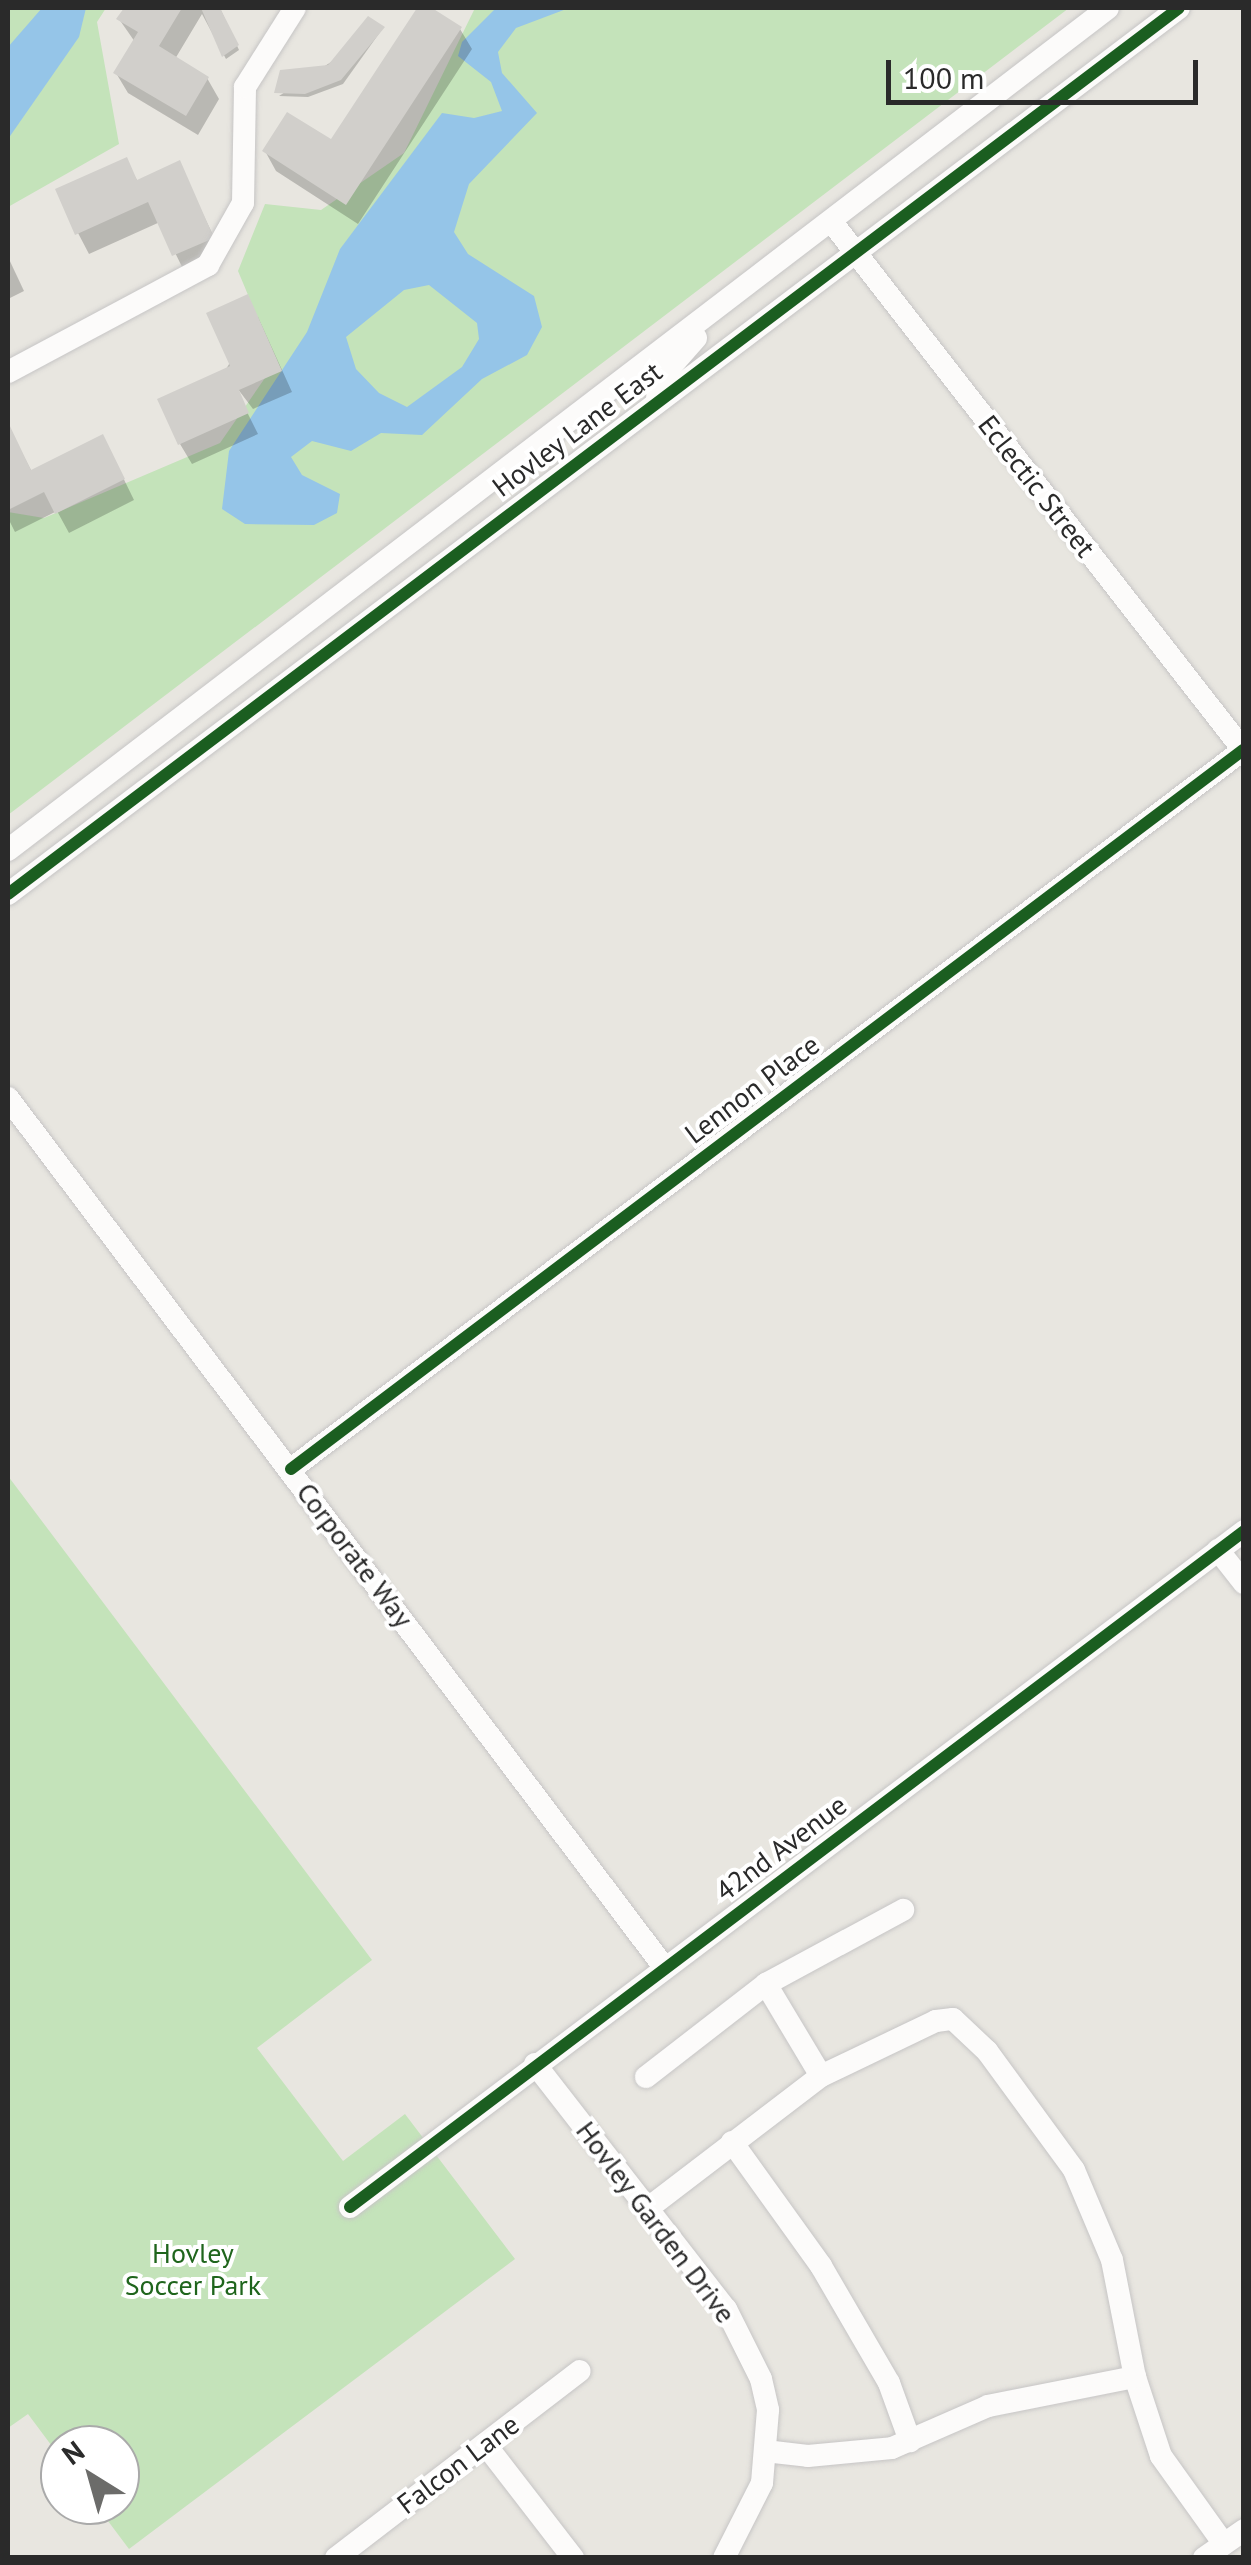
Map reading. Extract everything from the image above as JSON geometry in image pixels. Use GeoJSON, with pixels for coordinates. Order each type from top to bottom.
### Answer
{"type":"FeatureCollection","features":[{"type":"Feature","properties":{"kind":"street"},"geometry":{"type":"LineString","coordinates":[[8,372],[208,265],[243,204],[245,87],[295,8]]}},
{"type":"Feature","properties":{"kind":"street","name":"Hovley Lane East"},"geometry":{"type":"LineString","coordinates":[[8,850],[1108,8]]}},
{"type":"Feature","properties":{"kind":"street","name":"Hovley Lane East"},"geometry":{"type":"LineString","coordinates":[[8,894],[852,250],[1179,8]]}},
{"type":"Feature","properties":{"kind":"street","name":"Eclectic Street"},"geometry":{"type":"LineString","coordinates":[[831,221],[1243,750]]}},
{"type":"Feature","properties":{"kind":"street"},"geometry":{"type":"LineString","coordinates":[[657,399],[658,380],[731,297]]}},
{"type":"Feature","properties":{"kind":"street"},"geometry":{"type":"LineString","coordinates":[[268,696],[273,671],[366,579]]}},
{"type":"Feature","properties":{"kind":"street","name":"Lennon Place"},"geometry":{"type":"LineString","coordinates":[[291,1469],[1243,750]]}},
{"type":"Feature","properties":{"kind":"street","name":"Corporate Way"},"geometry":{"type":"LineString","coordinates":[[8,1098],[664,1967]]}},
{"type":"Feature","properties":{"kind":"street","name":"42nd Avenue"},"geometry":{"type":"LineString","coordinates":[[350,2207],[1244,1531]]}},
{"type":"Feature","properties":{"kind":"street"},"geometry":{"type":"LineString","coordinates":[[1218,1550],[1244,1582]]}},
{"type":"Feature","properties":{"kind":"street"},"geometry":{"type":"LineString","coordinates":[[646,2077],[766,1984],[903,1910]]}},
{"type":"Feature","properties":{"kind":"street"},"geometry":{"type":"LineString","coordinates":[[766,1984],[821,2076]]}},
{"type":"Feature","properties":{"kind":"street"},"geometry":{"type":"LineString","coordinates":[[647,2209],[821,2076],[936,2020],[953,2019],[968,2029],[1057,2143],[1097,2216],[1135,2377],[1161,2456],[1234,2537],[1204,2558]]}},
{"type":"Feature","properties":{"kind":"street","name":"Hovley Garden Drive"},"geometry":{"type":"LineString","coordinates":[[535,2064],[746,2344],[768,2410],[762,2483],[724,2558]]}},
{"type":"Feature","properties":{"kind":"street"},"geometry":{"type":"LineString","coordinates":[[732,2142],[821,2266],[888,2383],[910,2442]]}},
{"type":"Feature","properties":{"kind":"street","name":"Falcon Lane"},"geometry":{"type":"LineString","coordinates":[[336,2558],[580,2371]]}},
{"type":"Feature","properties":{"kind":"street"},"geometry":{"type":"LineString","coordinates":[[765,2451],[834,2455],[910,2442],[1004,2401],[1135,2377]]}},
{"type":"Feature","properties":{"kind":"street"},"geometry":{"type":"LineString","coordinates":[[485,2444],[573,2558]]}},
{"type":"Feature","properties":{"kind":"green space"},"geometry":{"type":"Polygon","coordinates":[[[8,8],[106,8],[97,22],[119,144],[8,207],[8,8]]]}},
{"type":"Feature","properties":{"kind":"green space"},"geometry":{"type":"Polygon","coordinates":[[[475,8],[1069,8],[8,815],[8,512],[44,518],[220,443],[276,362],[238,271],[265,204],[321,210],[404,153],[475,8]]]}},
{"type":"Feature","properties":{"kind":"green space","name":"Hovley Soccer Park"},"geometry":{"type":"Polygon","coordinates":[[[8,1476],[372,1960],[257,2048],[343,2161],[405,2114],[515,2259],[129,2549],[111,2525],[140,2525],[140,2425],[40,2425],[40,2430],[28,2414],[8,2428],[8,1476]]]}},
{"type":"Feature","properties":{"kind":"water"},"geometry":{"type":"Polygon","coordinates":[[[42,8],[86,8],[79,37],[8,139],[8,47],[42,8]]]}},
{"type":"Feature","properties":{"kind":"water"},"geometry":{"type":"Polygon","coordinates":[[[496,8],[569,8],[516,28],[498,52],[502,73],[537,113],[469,184],[454,232],[468,254],[534,296],[542,327],[527,355],[482,379],[422,435],[381,433],[351,451],[312,441],[291,457],[302,475],[340,494],[337,513],[314,525],[245,524],[222,509],[229,451],[307,332],[340,249],[442,113],[474,118],[502,111],[491,82],[458,56],[462,42],[496,8]],[[429,285],[404,290],[346,337],[356,369],[379,393],[407,407],[462,367],[479,339],[477,323],[429,285]]]}},
{"type":"Feature","properties":{"kind":"building"},"geometry":{"type":"Polygon","coordinates":[[[124,8],[182,8],[159,46],[209,77],[186,116],[113,73],[138,32],[116,19],[124,8]]]}},
{"type":"Feature","properties":{"kind":"building"},"geometry":{"type":"Polygon","coordinates":[[[201,8],[220,8],[239,45],[222,57],[201,8]]]}},
{"type":"Feature","properties":{"kind":"building"},"geometry":{"type":"Polygon","coordinates":[[[417,8],[432,8],[462,27],[346,205],[262,151],[287,112],[331,139],[417,8]]]}},
{"type":"Feature","properties":{"kind":"building"},"geometry":{"type":"Polygon","coordinates":[[[368,16],[385,27],[341,80],[305,94],[274,93],[280,70],[328,65],[368,16]]]}},
{"type":"Feature","properties":{"kind":"building"},"geometry":{"type":"Polygon","coordinates":[[[127,157],[137,180],[180,160],[214,238],[172,256],[148,202],[75,235],[55,189],[127,157]]]}},
{"type":"Feature","properties":{"kind":"building"},"geometry":{"type":"Polygon","coordinates":[[[248,294],[282,371],[239,390],[249,413],[178,445],[157,399],[230,366],[206,313],[248,294]]]}},
{"type":"Feature","properties":{"kind":"building"},"geometry":{"type":"Polygon","coordinates":[[[8,422],[31,470],[103,434],[125,479],[55,514],[44,492],[8,510],[8,422]]]}},
{"type":"Feature","properties":{"kind":"cycle path"},"geometry":{"type":"LineString","coordinates":[[8,894],[1179,8]]}},
{"type":"Feature","properties":{"kind":"cycle path"},"geometry":{"type":"LineString","coordinates":[[291,1469],[1243,750]]}},
{"type":"Feature","properties":{"kind":"cycle path"},"geometry":{"type":"LineString","coordinates":[[350,2207],[1244,1531]]}}]}
